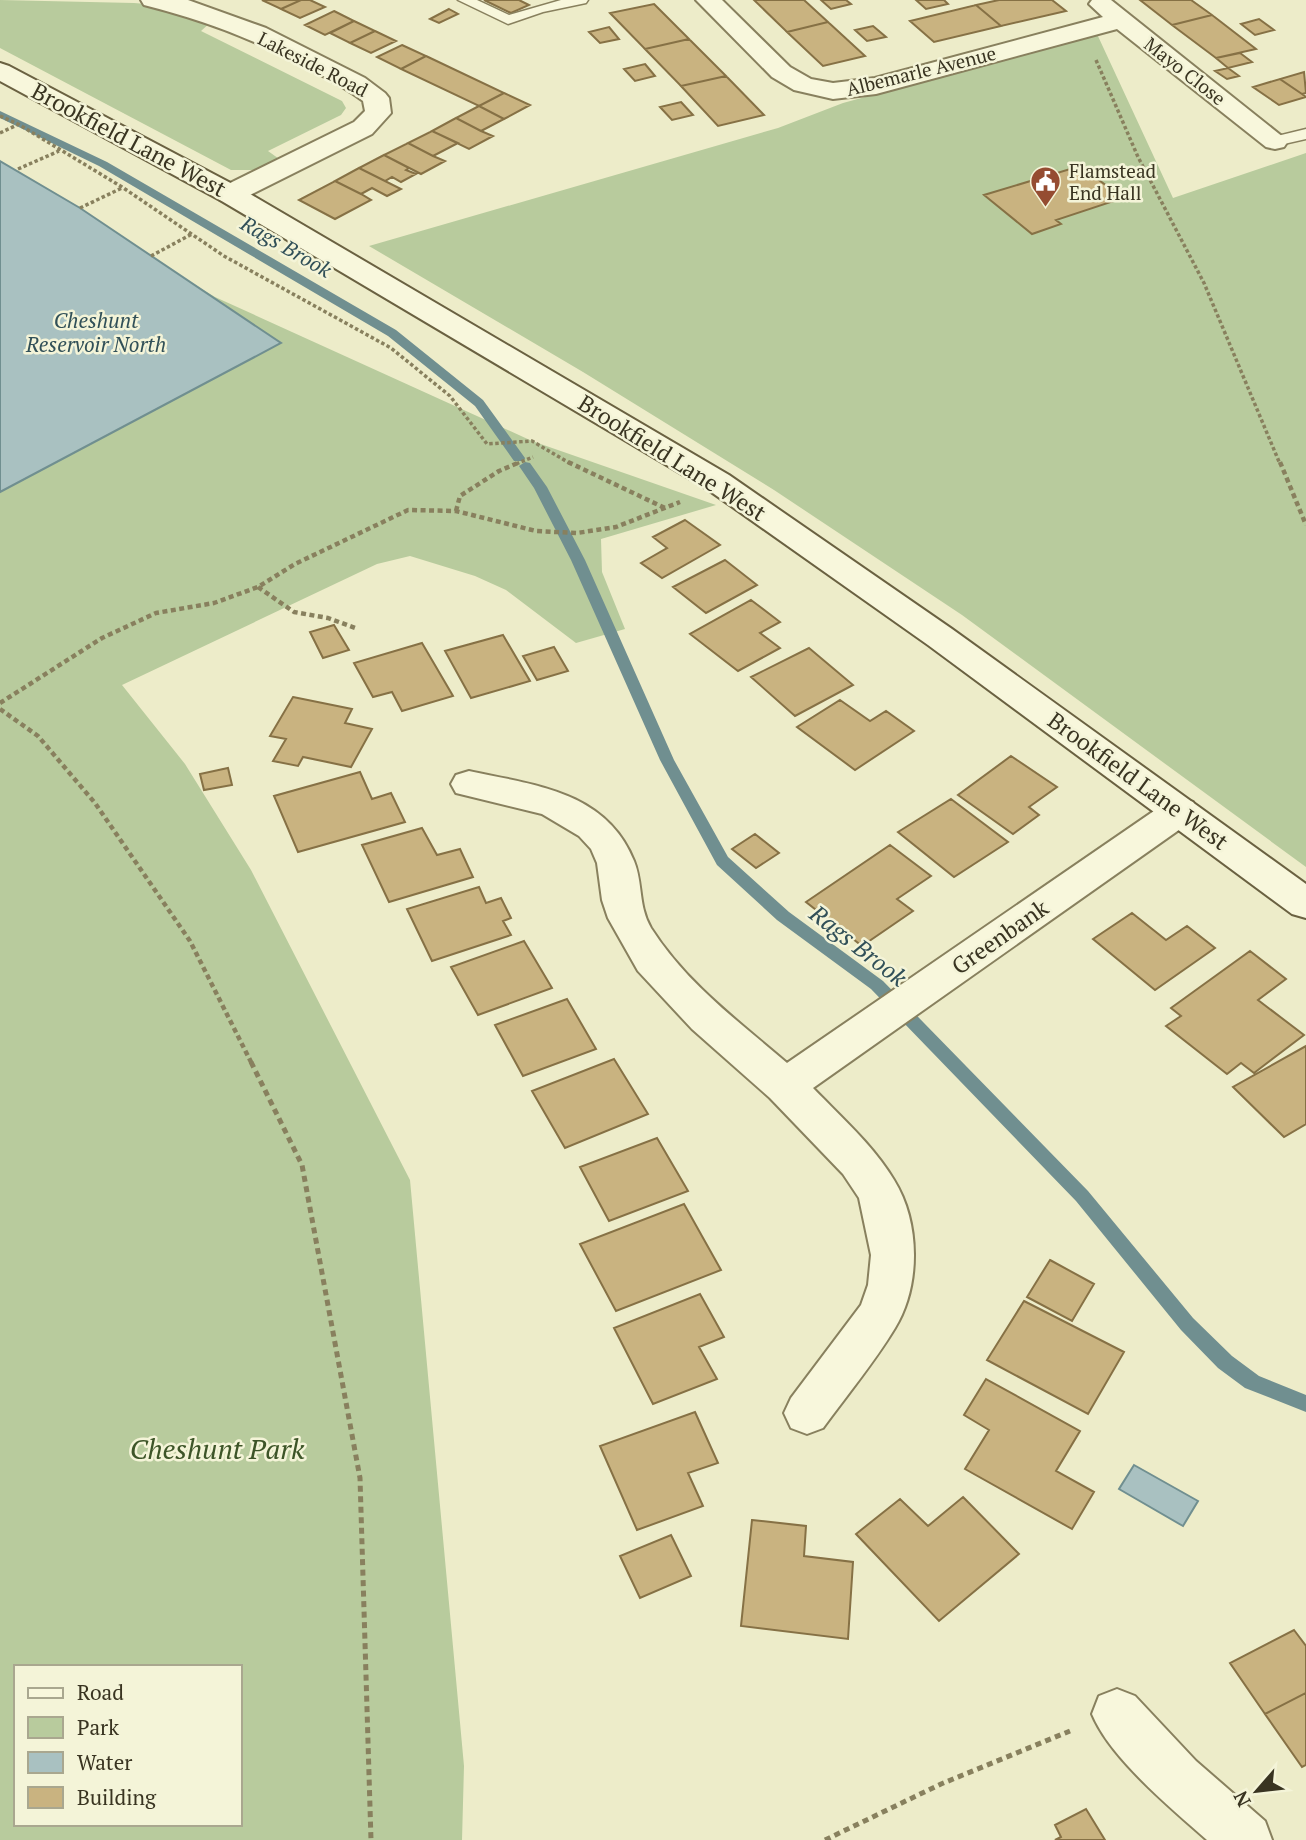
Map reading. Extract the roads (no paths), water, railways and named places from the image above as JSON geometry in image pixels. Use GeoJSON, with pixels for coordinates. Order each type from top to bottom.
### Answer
{"type":"FeatureCollection","features":[{"type":"Feature","properties":{"kind":"street","name":"Lakeside Road"},"geometry":{"type":"LineString","coordinates":[[153,0],[220,17],[356,83],[376,98],[378,113],[363,128],[230,194]]}},
{"type":"Feature","properties":{"kind":"street","name":"Albemarle Avenue"},"geometry":{"type":"LineString","coordinates":[[708,0],[781,72],[803,85],[832,91],[876,86],[1121,20]]}},
{"type":"Feature","properties":{"kind":"street","name":"Mayo Close"},"geometry":{"type":"LineString","coordinates":[[1096,0],[1275,141]]}},
{"type":"Feature","properties":{"kind":"street","name":"Brookfield Lane West"},"geometry":{"type":"LineString","coordinates":[[0,71],[230,194],[718,482],[940,637],[1306,904]]}},
{"type":"Feature","properties":{"kind":"street"},"geometry":{"type":"LineString","coordinates":[[469,785],[550,804],[573,812],[593,825],[606,840],[616,864],[622,906],[627,917],[638,939],[663,973],[707,1017],[785,1086],[858,1162],[879,1192],[893,1255],[890,1285],[880,1314],[807,1412]]}},
{"type":"Feature","properties":{"kind":"street","name":"Greenbank"},"geometry":{"type":"LineString","coordinates":[[785,1086],[1180,811]]}},
{"type":"Feature","properties":{"kind":"street"},"geometry":{"type":"LineString","coordinates":[[1117,1713],[1178,1779],[1245,1840]]}},
{"type":"Feature","properties":{"kind":"lane"},"geometry":{"type":"LineString","coordinates":[[465,0],[508,20],[539,9],[581,0]]}},
{"type":"Feature","properties":{"kind":"lane"},"geometry":{"type":"LineString","coordinates":[[1275,141],[1306,134]]}},
{"type":"Feature","properties":{"kind":"water","name":"Cheshunt Reservoir North"},"geometry":{"type":"Polygon","coordinates":[[[0,161],[80,208],[281,343],[0,492],[0,161]]]}},
{"type":"Feature","properties":{"kind":"water"},"geometry":{"type":"Polygon","coordinates":[[[1134,1465],[1198,1501],[1183,1526],[1119,1489],[1134,1465]]]}},
{"type":"Feature","properties":{"kind":"waterway","name":"Rags Brook"},"geometry":{"type":"LineString","coordinates":[[0,114],[103,164],[392,333],[479,403],[519,458]]}},
{"type":"Feature","properties":{"kind":"waterway","name":"Rags Brook"},"geometry":{"type":"LineString","coordinates":[[525,466],[540,487],[578,560],[667,760],[722,861],[783,916],[877,985],[1082,1196],[1187,1324],[1225,1362],[1252,1382],[1306,1404]]}},
{"type":"Feature","properties":{"kind":"place","name":"Flamstead End Hall"},"geometry":{"type":"Point","coordinates":[1046,209]}},
{"type":"Feature","properties":{"kind":"park label","name":"Cheshunt Park"},"geometry":{"type":"Point","coordinates":[217,1449]}}]}
